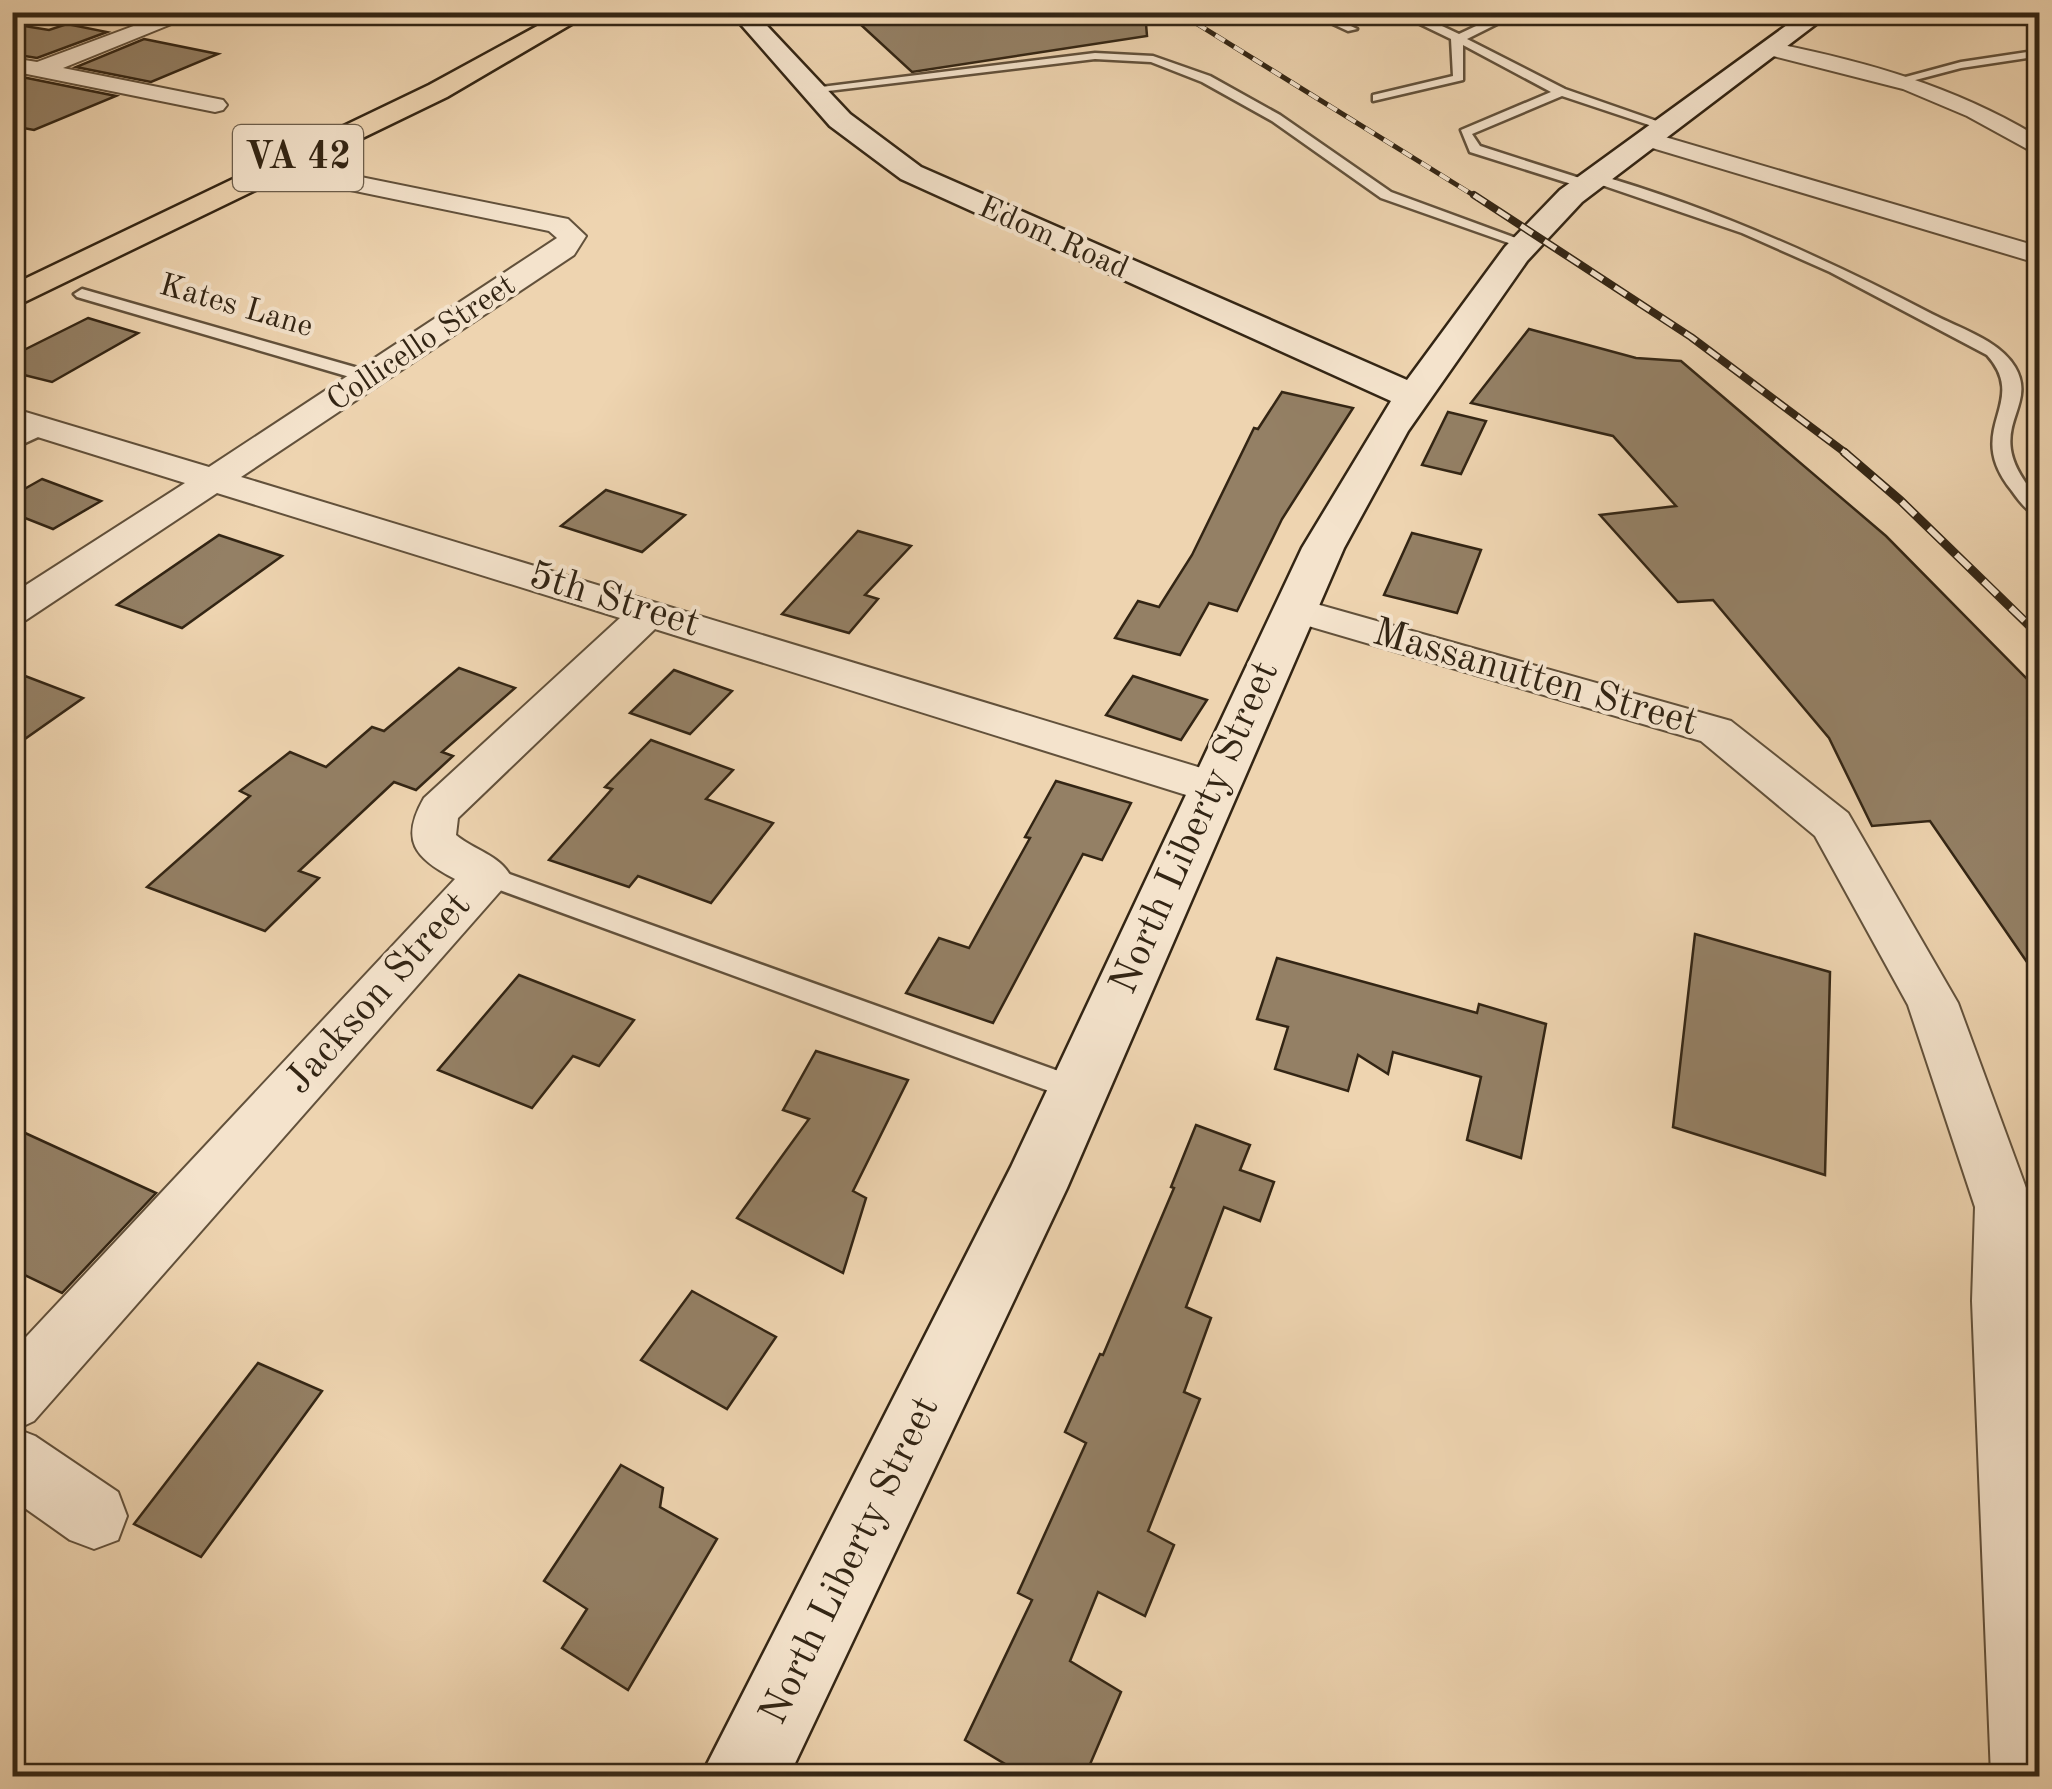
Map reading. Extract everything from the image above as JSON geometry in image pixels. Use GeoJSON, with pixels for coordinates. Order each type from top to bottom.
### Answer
{"type":"FeatureCollection","features":[{"type":"Feature","properties":{"kind":"main road","name":"VA 42"},"geometry":{"type":"LineString","coordinates":[[12,298],[483,68],[581,12]]}},
{"type":"Feature","properties":{"kind":"street"},"geometry":{"type":"LineString","coordinates":[[12,79],[191,12]]}},
{"type":"Feature","properties":{"kind":"street","name":"Edom Road"},"geometry":{"type":"LineString","coordinates":[[742,12],[857,135],[892,161],[936,186],[1412,396]]}},
{"type":"Feature","properties":{"kind":"street","name":"North Liberty Street"},"geometry":{"type":"LineString","coordinates":[[744,1776],[1079,1090],[1330,533],[1412,396],[1525,244],[1588,180],[1822,12]]}},
{"type":"Feature","properties":{"kind":"street"},"geometry":{"type":"LineString","coordinates":[[1772,49],[1904,79],[1978,112],[2040,148]]}},
{"type":"Feature","properties":{"kind":"street"},"geometry":{"type":"LineString","coordinates":[[12,64],[216,106]]}},
{"type":"Feature","properties":{"kind":"street"},"geometry":{"type":"LineString","coordinates":[[1656,133],[1856,201],[2040,256]]}},
{"type":"Feature","properties":{"kind":"street","name":"Collicello Street"},"geometry":{"type":"LineString","coordinates":[[12,612],[564,250],[572,236],[558,226],[522,217],[277,168]]}},
{"type":"Feature","properties":{"kind":"street"},"geometry":{"type":"LineString","coordinates":[[1856,201],[1944,216],[2040,243]]}},
{"type":"Feature","properties":{"kind":"street","name":"5th Street"},"geometry":{"type":"LineString","coordinates":[[22,430],[214,481],[1215,788]]}},
{"type":"Feature","properties":{"kind":"street","name":"Massanutten Street"},"geometry":{"type":"LineString","coordinates":[[1296,610],[1716,731],[1832,824],[1933,1003],[2022,1211],[2002,1300],[2028,1776]]}},
{"type":"Feature","properties":{"kind":"street","name":"Jackson Street"},"geometry":{"type":"LineString","coordinates":[[12,1399],[487,876],[441,849],[432,830],[435,816],[650,612]]}},
{"type":"Feature","properties":{"kind":"street"},"geometry":{"type":"LineString","coordinates":[[12,1458],[94,1516]]}},
{"type":"Feature","properties":{"kind":"lane"},"geometry":{"type":"LineString","coordinates":[[1312,12],[1352,29]]}},
{"type":"Feature","properties":{"kind":"lane"},"geometry":{"type":"LineString","coordinates":[[1400,12],[1423,20],[1561,92],[1656,133]]}},
{"type":"Feature","properties":{"kind":"lane"},"geometry":{"type":"LineString","coordinates":[[1423,20],[1440,12]]}},
{"type":"Feature","properties":{"kind":"lane"},"geometry":{"type":"LineString","coordinates":[[1457,40],[1516,12]]}},
{"type":"Feature","properties":{"kind":"lane"},"geometry":{"type":"LineString","coordinates":[[1377,98],[1459,78],[1457,40]]}},
{"type":"Feature","properties":{"kind":"lane"},"geometry":{"type":"LineString","coordinates":[[1904,79],[1961,65],[2040,53]]}},
{"type":"Feature","properties":{"kind":"lane"},"geometry":{"type":"LineString","coordinates":[[811,89],[1095,56],[1161,61],[1276,118],[1386,195],[1525,244]]}},
{"type":"Feature","properties":{"kind":"lane"},"geometry":{"type":"LineString","coordinates":[[1561,92],[1465,133],[1475,149],[1735,225],[1835,269],[1993,352],[2010,370],[2015,384],[2000,436],[2002,460],[2040,512]]}},
{"type":"Feature","properties":{"kind":"lane","name":"Kates Lane"},"geometry":{"type":"LineString","coordinates":[[82,294],[373,378]]}},
{"type":"Feature","properties":{"kind":"lane"},"geometry":{"type":"LineString","coordinates":[[487,876],[1079,1090]]}},
{"type":"Feature","properties":{"kind":"building"},"geometry":{"type":"Polygon","coordinates":[[[847,12],[1145,12],[1147,36],[912,72],[847,12]]]}},
{"type":"Feature","properties":{"kind":"building"},"geometry":{"type":"Polygon","coordinates":[[[12,24],[49,30],[67,24],[107,32],[37,58],[12,54],[12,24]]]}},
{"type":"Feature","properties":{"kind":"building"},"geometry":{"type":"Polygon","coordinates":[[[144,39],[218,54],[151,82],[76,67],[144,39]]]}},
{"type":"Feature","properties":{"kind":"building"},"geometry":{"type":"Polygon","coordinates":[[[12,75],[116,96],[34,130],[12,126],[12,75]]]}},
{"type":"Feature","properties":{"kind":"building"},"geometry":{"type":"Polygon","coordinates":[[[88,318],[138,333],[52,382],[12,372],[12,356],[88,318]]]}},
{"type":"Feature","properties":{"kind":"building"},"geometry":{"type":"Polygon","coordinates":[[[1529,329],[1636,358],[1681,361],[1886,536],[2040,692],[2040,981],[1930,821],[1872,826],[1829,738],[1713,600],[1678,602],[1600,515],[1676,506],[1613,436],[1471,403],[1529,329]]]}},
{"type":"Feature","properties":{"kind":"building"},"geometry":{"type":"Polygon","coordinates":[[[1282,392],[1353,408],[1282,519],[1237,611],[1209,603],[1180,655],[1115,638],[1138,601],[1159,607],[1192,555],[1254,428],[1258,429],[1282,392]]]}},
{"type":"Feature","properties":{"kind":"building"},"geometry":{"type":"Polygon","coordinates":[[[1448,412],[1486,421],[1461,474],[1422,465],[1448,412]]]}},
{"type":"Feature","properties":{"kind":"building"},"geometry":{"type":"Polygon","coordinates":[[[42,479],[101,501],[53,529],[12,513],[12,496],[42,479]]]}},
{"type":"Feature","properties":{"kind":"building"},"geometry":{"type":"Polygon","coordinates":[[[606,490],[685,515],[642,552],[561,526],[606,490]]]}},
{"type":"Feature","properties":{"kind":"building"},"geometry":{"type":"Polygon","coordinates":[[[858,531],[911,546],[865,595],[878,599],[849,633],[782,614],[858,531]]]}},
{"type":"Feature","properties":{"kind":"building"},"geometry":{"type":"Polygon","coordinates":[[[1412,533],[1481,550],[1457,613],[1384,595],[1412,533]]]}},
{"type":"Feature","properties":{"kind":"building"},"geometry":{"type":"Polygon","coordinates":[[[219,535],[282,556],[182,628],[117,605],[219,535]]]}},
{"type":"Feature","properties":{"kind":"building"},"geometry":{"type":"Polygon","coordinates":[[[459,668],[515,688],[442,752],[453,756],[416,790],[394,782],[299,871],[319,878],[265,931],[147,887],[250,796],[240,791],[290,752],[326,767],[372,727],[384,731],[459,668]]]}},
{"type":"Feature","properties":{"kind":"building"},"geometry":{"type":"Polygon","coordinates":[[[674,670],[732,691],[690,734],[630,713],[674,670]]]}},
{"type":"Feature","properties":{"kind":"building"},"geometry":{"type":"Polygon","coordinates":[[[12,671],[83,698],[12,748],[12,671]]]}},
{"type":"Feature","properties":{"kind":"building"},"geometry":{"type":"Polygon","coordinates":[[[1133,676],[1207,700],[1181,740],[1106,715],[1133,676]]]}},
{"type":"Feature","properties":{"kind":"building"},"geometry":{"type":"Polygon","coordinates":[[[651,740],[733,770],[706,799],[773,823],[711,903],[638,876],[629,887],[549,860],[612,789],[605,787],[651,740]]]}},
{"type":"Feature","properties":{"kind":"building"},"geometry":{"type":"Polygon","coordinates":[[[1056,781],[1131,803],[1102,860],[1083,854],[993,1023],[906,993],[939,938],[969,948],[1030,838],[1025,837],[1056,781]]]}},
{"type":"Feature","properties":{"kind":"building"},"geometry":{"type":"Polygon","coordinates":[[[1695,934],[1830,972],[1825,1175],[1673,1127],[1695,934]]]}},
{"type":"Feature","properties":{"kind":"building"},"geometry":{"type":"Polygon","coordinates":[[[1277,958],[1477,1013],[1479,1004],[1546,1024],[1521,1158],[1467,1140],[1481,1077],[1393,1052],[1388,1074],[1358,1055],[1348,1091],[1275,1069],[1288,1027],[1257,1019],[1277,958]]]}},
{"type":"Feature","properties":{"kind":"building"},"geometry":{"type":"Polygon","coordinates":[[[519,975],[634,1020],[599,1066],[573,1056],[532,1108],[438,1070],[519,975]]]}},
{"type":"Feature","properties":{"kind":"building"},"geometry":{"type":"Polygon","coordinates":[[[816,1051],[908,1080],[853,1191],[866,1198],[843,1273],[737,1218],[809,1119],[783,1110],[816,1051]]]}},
{"type":"Feature","properties":{"kind":"building"},"geometry":{"type":"Polygon","coordinates":[[[1196,1125],[1250,1145],[1240,1170],[1274,1182],[1260,1221],[1224,1207],[1186,1307],[1211,1318],[1184,1392],[1200,1399],[1148,1531],[1174,1545],[1145,1616],[1098,1592],[1070,1661],[1121,1692],[1085,1776],[1025,1776],[965,1740],[1032,1600],[1018,1593],[1086,1443],[1065,1432],[1100,1354],[1103,1355],[1174,1188],[1171,1187],[1196,1125]]]}},
{"type":"Feature","properties":{"kind":"building"},"geometry":{"type":"Polygon","coordinates":[[[12,1127],[156,1193],[62,1293],[12,1269],[12,1127]]]}},
{"type":"Feature","properties":{"kind":"building"},"geometry":{"type":"Polygon","coordinates":[[[692,1291],[776,1337],[727,1409],[641,1360],[692,1291]]]}},
{"type":"Feature","properties":{"kind":"building"},"geometry":{"type":"Polygon","coordinates":[[[258,1363],[322,1391],[201,1557],[134,1524],[258,1363]]]}},
{"type":"Feature","properties":{"kind":"building"},"geometry":{"type":"Polygon","coordinates":[[[621,1465],[663,1488],[660,1507],[717,1539],[628,1690],[562,1648],[587,1609],[544,1581],[621,1465]]]}},
{"type":"Feature","properties":{"kind":"waterway"},"geometry":{"type":"LineString","coordinates":[[2036,12],[2040,14]]}},
{"type":"Feature","properties":{"kind":"railway"},"geometry":{"type":"LineString","coordinates":[[1178,12],[1478,198]]}},
{"type":"Feature","properties":{"kind":"railway"},"geometry":{"type":"LineString","coordinates":[[1474,195],[1691,337],[1847,454]]}},
{"type":"Feature","properties":{"kind":"railway"},"geometry":{"type":"LineString","coordinates":[[1844,452],[1901,501],[2040,636]]}}]}
